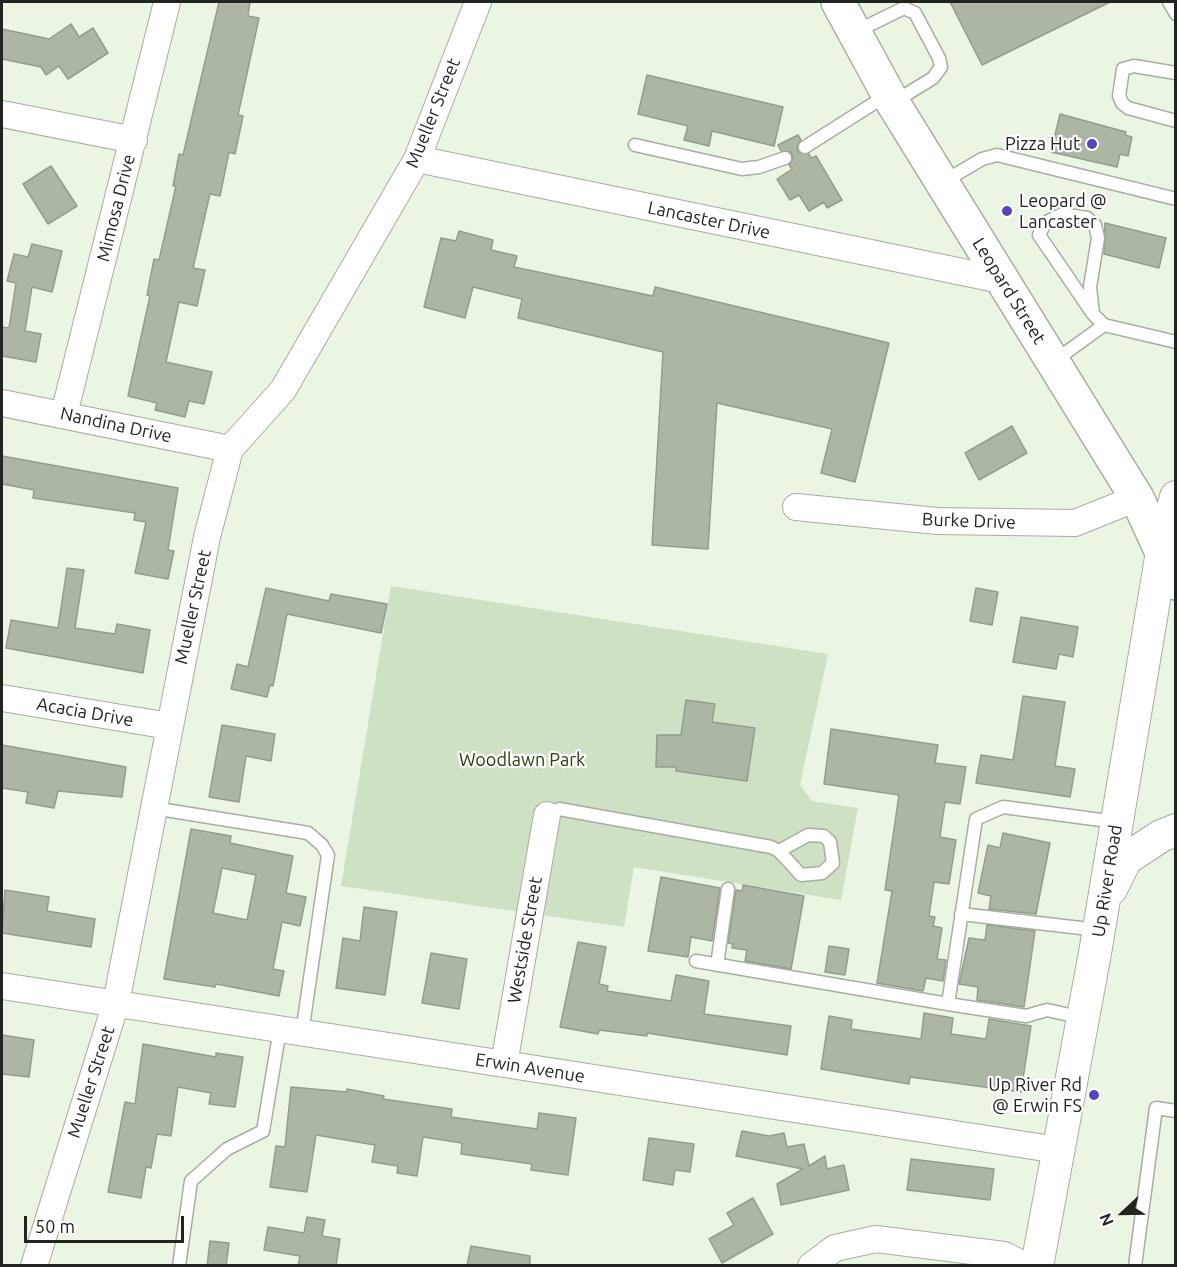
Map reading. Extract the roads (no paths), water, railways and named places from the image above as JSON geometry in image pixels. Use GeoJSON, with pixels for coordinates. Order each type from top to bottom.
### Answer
{"type":"FeatureCollection","features":[{"type":"Feature","properties":{"kind":"main road","name":"Leopard Street"},"geometry":{"type":"LineString","coordinates":[[838,2],[853,33],[942,183],[1137,498],[1176,584]]}},
{"type":"Feature","properties":{"kind":"street","name":"Mimosa Drive"},"geometry":{"type":"LineString","coordinates":[[64,414],[167,2]]}},
{"type":"Feature","properties":{"kind":"street","name":"Mueller Street"},"geometry":{"type":"LineString","coordinates":[[33,1266],[116,1003],[207,537],[230,449],[283,390],[417,159],[478,2]]}},
{"type":"Feature","properties":{"kind":"street"},"geometry":{"type":"LineString","coordinates":[[2,114],[134,140]]}},
{"type":"Feature","properties":{"kind":"street","name":"Lancaster Drive"},"geometry":{"type":"LineString","coordinates":[[417,159],[1001,280]]}},
{"type":"Feature","properties":{"kind":"street","name":"Nandina Drive"},"geometry":{"type":"LineString","coordinates":[[2,403],[230,449]]}},
{"type":"Feature","properties":{"kind":"street","name":"Up River Road"},"geometry":{"type":"LineString","coordinates":[[1037,1266],[1102,917],[1162,552],[1176,497]]}},
{"type":"Feature","properties":{"kind":"street","name":"Burke Drive"},"geometry":{"type":"LineString","coordinates":[[796,507],[937,521],[1075,523],[1137,498]]}},
{"type":"Feature","properties":{"kind":"street","name":"Acacia Drive"},"geometry":{"type":"LineString","coordinates":[[2,698],[169,726]]}},
{"type":"Feature","properties":{"kind":"street","name":"Westside Street"},"geometry":{"type":"LineString","coordinates":[[504,1064],[547,815]]}},
{"type":"Feature","properties":{"kind":"street"},"geometry":{"type":"LineString","coordinates":[[1102,917],[1126,859],[1161,836],[1176,830]]}},
{"type":"Feature","properties":{"kind":"street","name":"Erwin Avenue"},"geometry":{"type":"LineString","coordinates":[[2,986],[1058,1150]]}},
{"type":"Feature","properties":{"kind":"street"},"geometry":{"type":"LineString","coordinates":[[811,1266],[835,1248],[876,1239],[1004,1255],[1026,1266]]}},
{"type":"Feature","properties":{"kind":"lane"},"geometry":{"type":"LineString","coordinates":[[1169,2],[1176,14]]}},
{"type":"Feature","properties":{"kind":"lane"},"geometry":{"type":"LineString","coordinates":[[805,147],[891,98],[933,78],[941,68],[939,58],[915,13],[907,5],[853,33]]}},
{"type":"Feature","properties":{"kind":"lane"},"geometry":{"type":"LineString","coordinates":[[1176,73],[1134,66],[1123,69],[1119,96],[1128,108],[1176,121]]}},
{"type":"Feature","properties":{"kind":"lane"},"geometry":{"type":"LineString","coordinates":[[635,145],[742,170],[785,158]]}},
{"type":"Feature","properties":{"kind":"lane"},"geometry":{"type":"LineString","coordinates":[[942,183],[982,159],[997,155],[1176,199]]}},
{"type":"Feature","properties":{"kind":"lane"},"geometry":{"type":"LineString","coordinates":[[1093,314],[1090,287],[1098,238],[1095,225],[1087,218],[1062,214],[1045,223],[1039,235],[1093,314],[1104,325],[1174,342],[1176,328]]}},
{"type":"Feature","properties":{"kind":"lane"},"geometry":{"type":"LineString","coordinates":[[1053,363],[1104,325]]}},
{"type":"Feature","properties":{"kind":"lane"},"geometry":{"type":"LineString","coordinates":[[948,1004],[976,819],[987,812],[1003,807],[1117,822]]}},
{"type":"Feature","properties":{"kind":"lane"},"geometry":{"type":"LineString","coordinates":[[153,808],[308,833],[322,845],[328,855],[291,1031],[263,1131],[227,1149],[191,1181],[179,1266]]}},
{"type":"Feature","properties":{"kind":"lane"},"geometry":{"type":"LineString","coordinates":[[547,815],[559,809],[771,847],[779,851]]}},
{"type":"Feature","properties":{"kind":"lane"},"geometry":{"type":"LineString","coordinates":[[717,965],[728,889]]}},
{"type":"Feature","properties":{"kind":"lane"},"geometry":{"type":"LineString","coordinates":[[961,914],[1102,917]]}},
{"type":"Feature","properties":{"kind":"lane"},"geometry":{"type":"LineString","coordinates":[[696,961],[1026,1016],[1047,1010],[1083,1018]]}},
{"type":"Feature","properties":{"kind":"lane"},"geometry":{"type":"LineString","coordinates":[[1134,1266],[1156,1108],[1176,1111]]}},
{"type":"Feature","properties":{"kind":"place","name":"Pizza Hut"},"geometry":{"type":"Point","coordinates":[1092,144]}},
{"type":"Feature","properties":{"kind":"place","name":"Leopard @ Lancaster"},"geometry":{"type":"Point","coordinates":[1007,211]}},
{"type":"Feature","properties":{"kind":"place","name":"Up River Rd @ Erwin FS"},"geometry":{"type":"Point","coordinates":[1094,1095]}},
{"type":"Feature","properties":{"kind":"park label","name":"Woodlawn Park"},"geometry":{"type":"Point","coordinates":[522,760]}}]}
